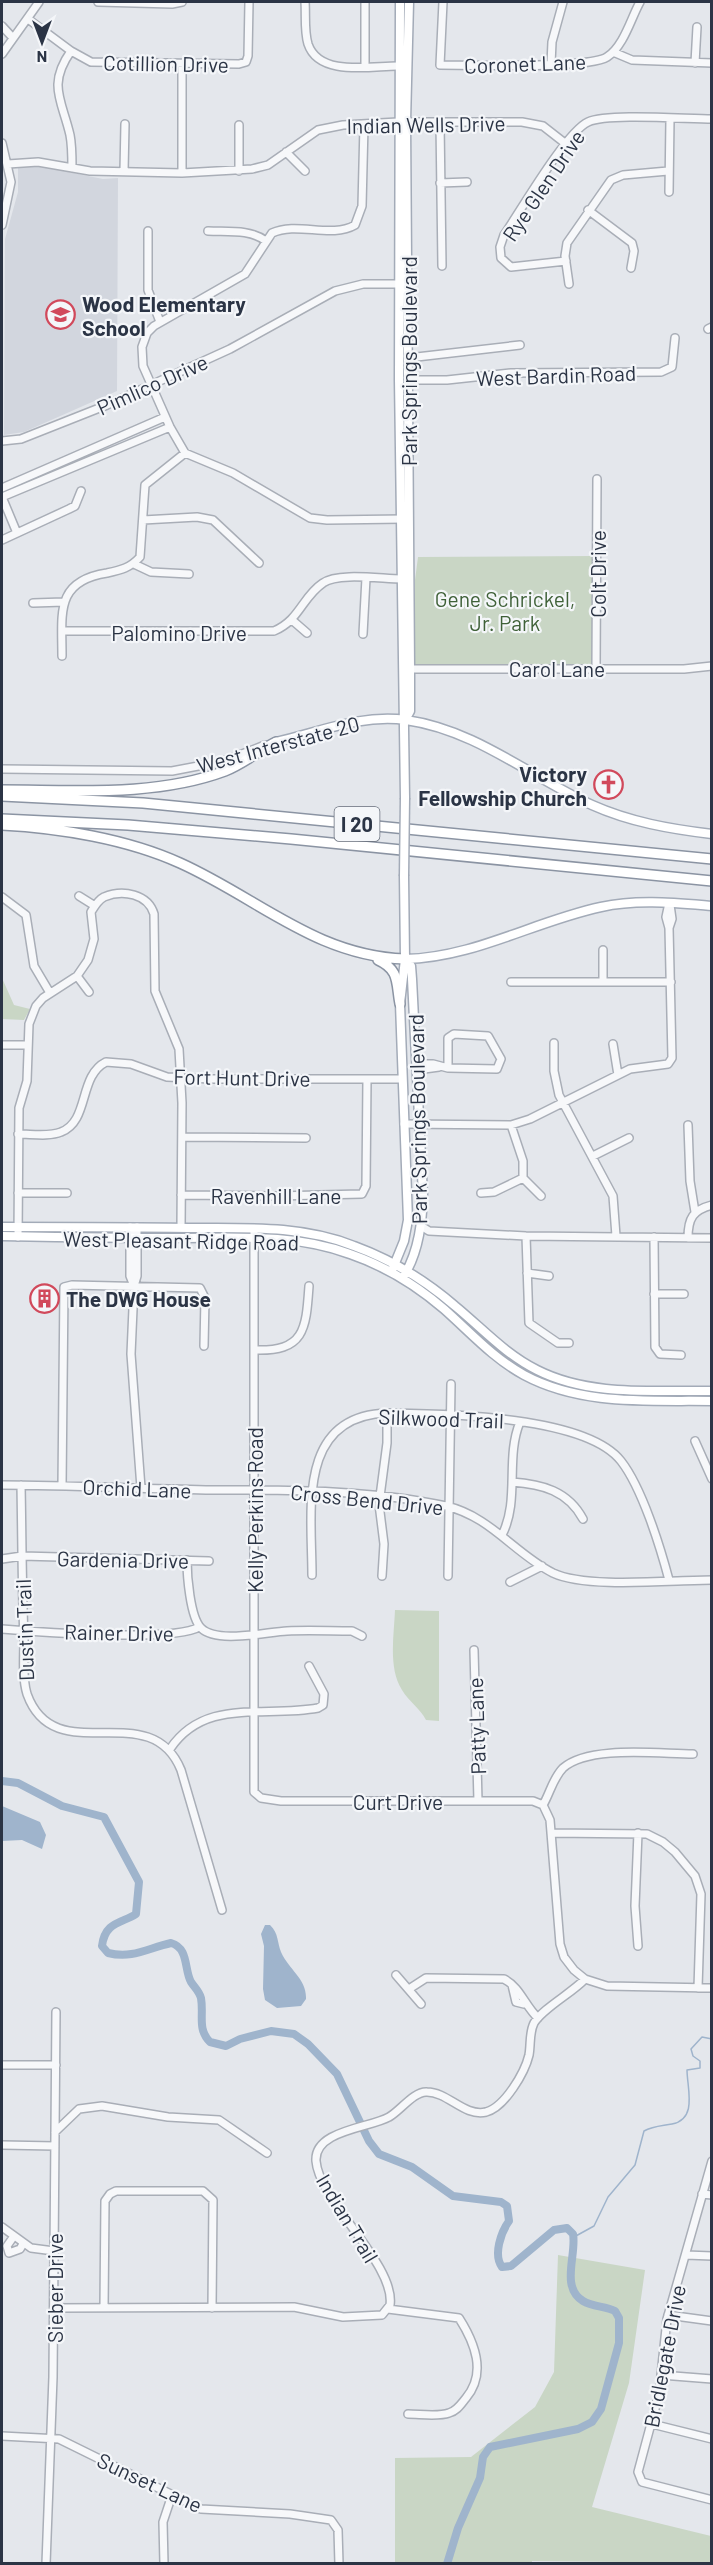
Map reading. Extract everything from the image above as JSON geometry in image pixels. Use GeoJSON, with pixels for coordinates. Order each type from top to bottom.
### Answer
{"type":"FeatureCollection","features":[{"type":"Feature","properties":{"kind":"highway"},"geometry":{"type":"LineString","coordinates":[[2,790],[81,790],[157,785],[208,777],[236,766],[276,742]]}},
{"type":"Feature","properties":{"kind":"highway"},"geometry":{"type":"LineString","coordinates":[[234,756],[236,766]]}},
{"type":"Feature","properties":{"kind":"highway","name":"I 20"},"geometry":{"type":"LineString","coordinates":[[2,796],[143,803],[711,859]]}},
{"type":"Feature","properties":{"kind":"highway","name":"I 20"},"geometry":{"type":"LineString","coordinates":[[2,819],[129,825],[279,838],[711,881]]}},
{"type":"Feature","properties":{"kind":"highway"},"geometry":{"type":"LineString","coordinates":[[2,825],[100,840],[154,852],[208,876],[321,941],[388,964],[397,975],[400,1004]]}},
{"type":"Feature","properties":{"kind":"highway"},"geometry":{"type":"LineString","coordinates":[[373,957],[405,959]]}},
{"type":"Feature","properties":{"kind":"main road","name":"Park Springs Boulevard"},"geometry":{"type":"LineString","coordinates":[[393,1268],[405,1239],[408,1199],[400,1004],[405,959],[405,720],[402,711],[406,669],[406,519],[402,122],[398,66],[400,2]]}},
{"type":"Feature","properties":{"kind":"main road","name":"Park Springs Boulevard"},"geometry":{"type":"LineString","coordinates":[[404,410],[408,358],[399,284],[402,122],[409,2]]}},
{"type":"Feature","properties":{"kind":"main road","name":"Park Springs Boulevard"},"geometry":{"type":"LineString","coordinates":[[406,519],[402,579],[406,669]]}},
{"type":"Feature","properties":{"kind":"main road","name":"West Interstate 20"},"geometry":{"type":"LineString","coordinates":[[276,742],[352,721],[405,720],[459,734],[609,812],[655,826],[711,834]]}},
{"type":"Feature","properties":{"kind":"main road"},"geometry":{"type":"LineString","coordinates":[[405,959],[427,958],[464,951],[537,925],[603,906],[635,903],[711,906]]}},
{"type":"Feature","properties":{"kind":"main road"},"geometry":{"type":"LineString","coordinates":[[412,979],[427,958]]}},
{"type":"Feature","properties":{"kind":"main road","name":"Park Springs Boulevard"},"geometry":{"type":"LineString","coordinates":[[405,959],[411,966],[412,979],[420,1124],[421,1226],[414,1257],[405,1275]]}},
{"type":"Feature","properties":{"kind":"main road"},"geometry":{"type":"LineString","coordinates":[[400,1004],[409,1010],[415,1034]]}},
{"type":"Feature","properties":{"kind":"main road","name":"West Pleasant Ridge Road"},"geometry":{"type":"LineString","coordinates":[[2,1227],[18,1232],[134,1238],[303,1233],[333,1239],[376,1255],[405,1275],[485,1348],[524,1375],[547,1385],[591,1398],[711,1401]]}},
{"type":"Feature","properties":{"kind":"main road","name":"West Pleasant Ridge Road"},"geometry":{"type":"LineString","coordinates":[[2,1236],[18,1232],[181,1227],[254,1233],[322,1245],[393,1268]]}},
{"type":"Feature","properties":{"kind":"main road"},"geometry":{"type":"LineString","coordinates":[[376,1255],[395,1253],[405,1239]]}},
{"type":"Feature","properties":{"kind":"main road"},"geometry":{"type":"LineString","coordinates":[[414,1257],[423,1281]]}},
{"type":"Feature","properties":{"kind":"main road","name":"West Pleasant Ridge Road"},"geometry":{"type":"LineString","coordinates":[[405,1275],[423,1281],[457,1307],[493,1342],[538,1371],[561,1380],[610,1390],[711,1391]]}},
{"type":"Feature","properties":{"kind":"street"},"geometry":{"type":"LineString","coordinates":[[2,54],[39,2]]}},
{"type":"Feature","properties":{"kind":"street"},"geometry":{"type":"LineString","coordinates":[[98,2],[172,4],[182,2]]}},
{"type":"Feature","properties":{"kind":"street","name":"Cotillion Drive"},"geometry":{"type":"LineString","coordinates":[[28,18],[71,51],[96,63],[246,62],[249,56],[249,2]]}},
{"type":"Feature","properties":{"kind":"street"},"geometry":{"type":"LineString","coordinates":[[305,2],[307,42],[314,53],[330,65],[398,66]]}},
{"type":"Feature","properties":{"kind":"street"},"geometry":{"type":"LineString","coordinates":[[365,2],[365,66]]}},
{"type":"Feature","properties":{"kind":"street","name":"Coronet Lane"},"geometry":{"type":"LineString","coordinates":[[443,2],[440,65],[551,64],[594,62],[607,58],[613,52],[640,2]]}},
{"type":"Feature","properties":{"kind":"street"},"geometry":{"type":"LineString","coordinates":[[551,64],[552,42],[563,2]]}},
{"type":"Feature","properties":{"kind":"street"},"geometry":{"type":"LineString","coordinates":[[2,26],[13,38]]}},
{"type":"Feature","properties":{"kind":"street"},"geometry":{"type":"LineString","coordinates":[[695,63],[697,27]]}},
{"type":"Feature","properties":{"kind":"street"},"geometry":{"type":"LineString","coordinates":[[71,51],[60,68],[57,82],[61,111],[70,136],[72,168]]}},
{"type":"Feature","properties":{"kind":"street"},"geometry":{"type":"LineString","coordinates":[[613,52],[632,60],[711,63]]}},
{"type":"Feature","properties":{"kind":"street"},"geometry":{"type":"LineString","coordinates":[[182,64],[182,172]]}},
{"type":"Feature","properties":{"kind":"street"},"geometry":{"type":"LineString","coordinates":[[669,192],[670,118]]}},
{"type":"Feature","properties":{"kind":"street","name":"Rye Glen Drive"},"geometry":{"type":"LineString","coordinates":[[566,261],[511,267],[506,264],[501,254],[504,236],[566,144],[582,125],[596,119],[711,119]]}},
{"type":"Feature","properties":{"kind":"street","name":"Indian Wells Drive"},"geometry":{"type":"LineString","coordinates":[[8,164],[38,162],[72,168],[124,171],[239,171],[268,165],[318,130],[402,122],[537,124],[548,129],[566,144]]}},
{"type":"Feature","properties":{"kind":"street"},"geometry":{"type":"LineString","coordinates":[[440,123],[442,266]]}},
{"type":"Feature","properties":{"kind":"street"},"geometry":{"type":"LineString","coordinates":[[124,171],[125,124]]}},
{"type":"Feature","properties":{"kind":"street"},"geometry":{"type":"LineString","coordinates":[[239,125],[239,171]]}},
{"type":"Feature","properties":{"kind":"street"},"geometry":{"type":"LineString","coordinates":[[364,125],[362,206],[355,225],[344,229],[277,231],[266,241],[245,274],[160,322],[147,333],[142,347],[143,366],[165,417],[185,453],[233,473],[310,518],[327,520],[406,519]]}},
{"type":"Feature","properties":{"kind":"street"},"geometry":{"type":"LineString","coordinates":[[2,144],[10,182],[2,225]]}},
{"type":"Feature","properties":{"kind":"street"},"geometry":{"type":"LineString","coordinates":[[286,152],[305,171]]}},
{"type":"Feature","properties":{"kind":"street"},"geometry":{"type":"LineString","coordinates":[[568,284],[567,243],[588,210],[617,177],[668,171]]}},
{"type":"Feature","properties":{"kind":"street"},"geometry":{"type":"LineString","coordinates":[[440,183],[467,182]]}},
{"type":"Feature","properties":{"kind":"street"},"geometry":{"type":"LineString","coordinates":[[588,210],[632,243],[634,251],[631,268]]}},
{"type":"Feature","properties":{"kind":"street"},"geometry":{"type":"LineString","coordinates":[[148,231],[148,290],[160,322]]}},
{"type":"Feature","properties":{"kind":"street"},"geometry":{"type":"LineString","coordinates":[[208,231],[244,232],[259,236],[266,241]]}},
{"type":"Feature","properties":{"kind":"street","name":"Pimlico Drive"},"geometry":{"type":"LineString","coordinates":[[2,441],[21,439],[230,349],[335,291],[363,284],[399,284]]}},
{"type":"Feature","properties":{"kind":"street","name":"West Bardin Road"},"geometry":{"type":"LineString","coordinates":[[408,380],[447,380],[511,373],[668,371],[674,360],[675,338]]}},
{"type":"Feature","properties":{"kind":"street"},"geometry":{"type":"LineString","coordinates":[[408,358],[520,345]]}},
{"type":"Feature","properties":{"kind":"street"},"geometry":{"type":"LineString","coordinates":[[2,488],[165,417]]}},
{"type":"Feature","properties":{"kind":"street"},"geometry":{"type":"LineString","coordinates":[[17,533],[2,497],[170,427]]}},
{"type":"Feature","properties":{"kind":"street"},"geometry":{"type":"LineString","coordinates":[[62,656],[64,602],[75,584],[87,576],[119,571],[134,564],[142,553],[145,486],[185,453]]}},
{"type":"Feature","properties":{"kind":"street","name":"Colt Drive"},"geometry":{"type":"LineString","coordinates":[[596,669],[597,479]]}},
{"type":"Feature","properties":{"kind":"street"},"geometry":{"type":"LineString","coordinates":[[2,540],[75,506],[81,491]]}},
{"type":"Feature","properties":{"kind":"street"},"geometry":{"type":"LineString","coordinates":[[143,520],[197,517],[213,520],[259,563]]}},
{"type":"Feature","properties":{"kind":"street"},"geometry":{"type":"LineString","coordinates":[[134,564],[151,572],[189,574]]}},
{"type":"Feature","properties":{"kind":"street","name":"Palomino Drive"},"geometry":{"type":"LineString","coordinates":[[62,631],[274,631],[292,621],[324,582],[337,578],[402,579]]}},
{"type":"Feature","properties":{"kind":"street"},"geometry":{"type":"LineString","coordinates":[[363,634],[366,578]]}},
{"type":"Feature","properties":{"kind":"street"},"geometry":{"type":"LineString","coordinates":[[33,603],[64,602]]}},
{"type":"Feature","properties":{"kind":"street"},"geometry":{"type":"LineString","coordinates":[[292,621],[307,633]]}},
{"type":"Feature","properties":{"kind":"street","name":"Carol Lane"},"geometry":{"type":"LineString","coordinates":[[406,669],[684,669],[711,666]]}},
{"type":"Feature","properties":{"kind":"street","name":"West Interstate 20"},"geometry":{"type":"LineString","coordinates":[[2,769],[151,773],[198,766],[276,742]]}},
{"type":"Feature","properties":{"kind":"street"},"geometry":{"type":"LineString","coordinates":[[18,1232],[19,1108],[27,1075],[27,1045],[31,1017],[36,1006],[50,993],[76,976],[92,951],[90,912],[102,897],[125,895],[145,899],[151,905],[154,914],[155,991],[160,1009],[177,1042],[182,1137],[181,1227]]}},
{"type":"Feature","properties":{"kind":"street"},"geometry":{"type":"LineString","coordinates":[[79,896],[95,906]]}},
{"type":"Feature","properties":{"kind":"street"},"geometry":{"type":"LineString","coordinates":[[2,897],[26,915],[32,959],[50,993]]}},
{"type":"Feature","properties":{"kind":"street"},"geometry":{"type":"LineString","coordinates":[[404,1124],[511,1125],[530,1119],[618,1075],[642,1066],[668,1064],[671,1061],[669,903]]}},
{"type":"Feature","properties":{"kind":"street"},"geometry":{"type":"LineString","coordinates":[[603,950],[603,982]]}},
{"type":"Feature","properties":{"kind":"street"},"geometry":{"type":"LineString","coordinates":[[76,976],[89,992]]}},
{"type":"Feature","properties":{"kind":"street"},"geometry":{"type":"LineString","coordinates":[[511,982],[671,982]]}},
{"type":"Feature","properties":{"kind":"street"},"geometry":{"type":"LineString","coordinates":[[417,1067],[439,1067],[448,1068],[497,1069],[501,1059],[490,1038],[486,1035],[454,1034],[448,1038],[448,1068]]}},
{"type":"Feature","properties":{"kind":"street"},"geometry":{"type":"LineString","coordinates":[[554,1043],[555,1081],[562,1101],[613,1196],[616,1236]]}},
{"type":"Feature","properties":{"kind":"street"},"geometry":{"type":"LineString","coordinates":[[613,1044],[618,1075]]}},
{"type":"Feature","properties":{"kind":"street"},"geometry":{"type":"LineString","coordinates":[[2,1045],[27,1045]]}},
{"type":"Feature","properties":{"kind":"street","name":"Fort Hunt Drive"},"geometry":{"type":"LineString","coordinates":[[18,1134],[55,1134],[70,1127],[76,1118],[92,1074],[106,1062],[130,1064],[167,1077],[402,1079]]}},
{"type":"Feature","properties":{"kind":"street","name":"Ravenhill Lane"},"geometry":{"type":"LineString","coordinates":[[181,1195],[362,1194],[366,1186],[367,1079]]}},
{"type":"Feature","properties":{"kind":"street"},"geometry":{"type":"LineString","coordinates":[[511,1125],[523,1161],[523,1178],[542,1196]]}},
{"type":"Feature","properties":{"kind":"street"},"geometry":{"type":"LineString","coordinates":[[688,1125],[690,1181],[695,1212]]}},
{"type":"Feature","properties":{"kind":"street"},"geometry":{"type":"LineString","coordinates":[[182,1137],[306,1138]]}},
{"type":"Feature","properties":{"kind":"street"},"geometry":{"type":"LineString","coordinates":[[593,1156],[628,1138]]}},
{"type":"Feature","properties":{"kind":"street"},"geometry":{"type":"LineString","coordinates":[[481,1193],[494,1192],[523,1178]]}},
{"type":"Feature","properties":{"kind":"street"},"geometry":{"type":"LineString","coordinates":[[18,1193],[67,1193]]}},
{"type":"Feature","properties":{"kind":"street"},"geometry":{"type":"LineString","coordinates":[[688,1238],[689,1222],[695,1212],[711,1205]]}},
{"type":"Feature","properties":{"kind":"street"},"geometry":{"type":"LineString","coordinates":[[421,1226],[429,1231],[473,1234],[711,1238]]}},
{"type":"Feature","properties":{"kind":"street"},"geometry":{"type":"LineString","coordinates":[[134,1227],[130,1276],[134,1286],[131,1354],[141,1488]]}},
{"type":"Feature","properties":{"kind":"street","name":"Kelly Perkins Road"},"geometry":{"type":"LineString","coordinates":[[254,1233],[254,1792]]}},
{"type":"Feature","properties":{"kind":"street"},"geometry":{"type":"LineString","coordinates":[[526,1236],[529,1323],[558,1343],[569,1343]]}},
{"type":"Feature","properties":{"kind":"street"},"geometry":{"type":"LineString","coordinates":[[654,1237],[656,1350],[662,1354],[681,1355]]}},
{"type":"Feature","properties":{"kind":"street"},"geometry":{"type":"LineString","coordinates":[[527,1273],[549,1276]]}},
{"type":"Feature","properties":{"kind":"street"},"geometry":{"type":"LineString","coordinates":[[62,1486],[64,1287],[72,1285],[203,1289],[205,1298],[204,1346]]}},
{"type":"Feature","properties":{"kind":"street"},"geometry":{"type":"LineString","coordinates":[[254,1350],[279,1349],[296,1340],[305,1325],[309,1286]]}},
{"type":"Feature","properties":{"kind":"street"},"geometry":{"type":"LineString","coordinates":[[654,1294],[684,1294]]}},
{"type":"Feature","properties":{"kind":"street"},"geometry":{"type":"LineString","coordinates":[[448,1576],[451,1384]]}},
{"type":"Feature","properties":{"kind":"street"},"geometry":{"type":"LineString","coordinates":[[382,1576],[384,1544],[379,1497],[387,1443],[387,1413]]}},
{"type":"Feature","properties":{"kind":"street","name":"Silkwood Trail"},"geometry":{"type":"LineString","coordinates":[[312,1575],[312,1490],[321,1453],[335,1432],[358,1417],[387,1413],[497,1417],[593,1441],[620,1460],[654,1530],[669,1580]]}},
{"type":"Feature","properties":{"kind":"street"},"geometry":{"type":"LineString","coordinates":[[502,1535],[510,1518],[514,1443],[520,1422]]}},
{"type":"Feature","properties":{"kind":"street"},"geometry":{"type":"LineString","coordinates":[[695,1441],[711,1479]]}},
{"type":"Feature","properties":{"kind":"street"},"geometry":{"type":"LineString","coordinates":[[512,1482],[535,1484],[555,1490],[574,1506],[583,1519]]}},
{"type":"Feature","properties":{"kind":"street","name":"Orchid Lane"},"geometry":{"type":"LineString","coordinates":[[2,1485],[254,1489]]}},
{"type":"Feature","properties":{"kind":"street","name":"Dustin Trail"},"geometry":{"type":"LineString","coordinates":[[21,1485],[27,1693],[45,1719],[72,1732],[147,1735],[160,1740],[170,1749]]}},
{"type":"Feature","properties":{"kind":"street","name":"Cross Bend Drive"},"geometry":{"type":"LineString","coordinates":[[254,1489],[312,1490],[448,1506],[475,1517],[554,1573],[574,1579],[711,1580]]}},
{"type":"Feature","properties":{"kind":"street","name":"Gardenia Drive"},"geometry":{"type":"LineString","coordinates":[[2,1559],[22,1556],[209,1561]]}},
{"type":"Feature","properties":{"kind":"street"},"geometry":{"type":"LineString","coordinates":[[187,1560],[189,1588],[200,1627],[214,1634],[254,1635],[285,1631],[352,1631],[362,1636]]}},
{"type":"Feature","properties":{"kind":"street"},"geometry":{"type":"LineString","coordinates":[[510,1582],[542,1566]]}},
{"type":"Feature","properties":{"kind":"street","name":"Rainer Drive"},"geometry":{"type":"LineString","coordinates":[[2,1629],[182,1634],[200,1627]]}},
{"type":"Feature","properties":{"kind":"street","name":"Patty Lane"},"geometry":{"type":"LineString","coordinates":[[474,1650],[478,1801]]}},
{"type":"Feature","properties":{"kind":"street"},"geometry":{"type":"LineString","coordinates":[[222,1910],[181,1770],[170,1749],[176,1739],[202,1719],[218,1714],[254,1714],[311,1709],[323,1705],[324,1694],[309,1666]]}},
{"type":"Feature","properties":{"kind":"street"},"geometry":{"type":"LineString","coordinates":[[693,1754],[598,1755],[578,1759],[559,1773],[543,1805],[548,1814],[551,1833],[561,1949],[568,1964],[585,1979],[619,1987],[711,1988]]}},
{"type":"Feature","properties":{"kind":"street","name":"Curt Drive"},"geometry":{"type":"LineString","coordinates":[[254,1792],[269,1800],[533,1801],[543,1805]]}},
{"type":"Feature","properties":{"kind":"street"},"geometry":{"type":"LineString","coordinates":[[551,1833],[638,1833],[656,1837],[669,1846],[691,1870],[698,1882],[701,1902],[698,1988]]}},
{"type":"Feature","properties":{"kind":"street"},"geometry":{"type":"LineString","coordinates":[[638,1833],[635,1906],[638,1946]]}},
{"type":"Feature","properties":{"kind":"street"},"geometry":{"type":"LineString","coordinates":[[396,1975],[421,2004]]}},
{"type":"Feature","properties":{"kind":"street"},"geometry":{"type":"LineString","coordinates":[[409,1989],[426,1978],[501,1978],[512,1985],[516,2002],[524,2004],[538,2018],[585,1979]]}},
{"type":"Feature","properties":{"kind":"street","name":"Sieber Drive"},"geometry":{"type":"LineString","coordinates":[[46,2564],[54,2308],[56,2012]]}},
{"type":"Feature","properties":{"kind":"street","name":"Indian Trail"},"geometry":{"type":"LineString","coordinates":[[387,2309],[390,2296],[385,2280],[321,2177],[317,2154],[325,2142],[334,2136],[390,2117],[422,2092],[434,2093],[475,2112],[494,2108],[514,2084],[525,2064],[533,2027],[538,2018]]}},
{"type":"Feature","properties":{"kind":"street"},"geometry":{"type":"LineString","coordinates":[[2,2065],[56,2065]]}},
{"type":"Feature","properties":{"kind":"street"},"geometry":{"type":"LineString","coordinates":[[55,2132],[79,2109],[102,2106],[168,2117],[219,2120],[267,2153]]}},
{"type":"Feature","properties":{"kind":"street"},"geometry":{"type":"LineString","coordinates":[[2,2145],[55,2146]]}},
{"type":"Feature","properties":{"kind":"street","name":"Bridlegate Drive"},"geometry":{"type":"LineString","coordinates":[[711,2161],[668,2315],[652,2424],[638,2472],[640,2481],[711,2500]]}},
{"type":"Feature","properties":{"kind":"street"},"geometry":{"type":"LineString","coordinates":[[104,2308],[105,2202],[110,2193],[116,2191],[202,2191],[213,2200],[212,2308]]}},
{"type":"Feature","properties":{"kind":"street"},"geometry":{"type":"LineString","coordinates":[[702,2194],[711,2195]]}},
{"type":"Feature","properties":{"kind":"street"},"geometry":{"type":"LineString","coordinates":[[2,2227],[23,2244],[34,2249],[54,2251]]}},
{"type":"Feature","properties":{"kind":"street"},"geometry":{"type":"LineString","coordinates":[[14,2236],[7,2246],[9,2253],[20,2249],[23,2244]]}},
{"type":"Feature","properties":{"kind":"street"},"geometry":{"type":"LineString","coordinates":[[686,2255],[711,2256]]}},
{"type":"Feature","properties":{"kind":"street"},"geometry":{"type":"LineString","coordinates":[[54,2308],[294,2307],[357,2318],[377,2317],[387,2309],[459,2318],[477,2361],[479,2376],[476,2387],[456,2410],[448,2414],[408,2414]]}},
{"type":"Feature","properties":{"kind":"street"},"geometry":{"type":"LineString","coordinates":[[668,2315],[711,2321]]}},
{"type":"Feature","properties":{"kind":"street"},"geometry":{"type":"LineString","coordinates":[[661,2375],[711,2379]]}},
{"type":"Feature","properties":{"kind":"street"},"geometry":{"type":"LineString","coordinates":[[652,2424],[711,2439]]}},
{"type":"Feature","properties":{"kind":"street","name":"Sunset Lane"},"geometry":{"type":"LineString","coordinates":[[2,2436],[51,2437],[101,2458],[201,2509],[324,2518],[336,2524],[339,2564]]}},
{"type":"Feature","properties":{"kind":"street"},"geometry":{"type":"LineString","coordinates":[[164,2564],[163,2522],[172,2495]]}},
{"type":"Feature","properties":{"kind":"shaded area","name":"Wood Elementary School"},"geometry":{"type":"Polygon","coordinates":[[[34,165],[103,179],[118,178],[117,391],[24,432],[4,435],[5,239],[18,192],[18,168],[34,165]]]}},
{"type":"Feature","properties":{"kind":"green space","name":"Gene Schrickel, Jr. Park"},"geometry":{"type":"Polygon","coordinates":[[[594,556],[594,664],[415,664],[415,580],[418,557],[594,556]]]}},
{"type":"Feature","properties":{"kind":"green space"},"geometry":{"type":"Polygon","coordinates":[[[2,978],[14,1005],[30,1009],[24,1020],[2,1019],[2,978]]]}},
{"type":"Feature","properties":{"kind":"green space"},"geometry":{"type":"Polygon","coordinates":[[[395,1610],[439,1611],[439,1721],[426,1720],[405,1694],[398,1681],[393,1662],[395,1610]]]}},
{"type":"Feature","properties":{"kind":"green space"},"geometry":{"type":"Polygon","coordinates":[[[558,2255],[645,2270],[629,2383],[592,2507],[711,2536],[711,2563],[532,2561],[532,2564],[395,2563],[395,2458],[471,2457],[535,2407],[554,2372],[558,2255]]]}},
{"type":"Feature","properties":{"kind":"water"},"geometry":{"type":"Polygon","coordinates":[[[2,1806],[40,1822],[46,1835],[42,1849],[22,1840],[2,1841],[2,1806]]]}},
{"type":"Feature","properties":{"kind":"water"},"geometry":{"type":"Polygon","coordinates":[[[265,1925],[273,1928],[284,1958],[304,1986],[306,1999],[301,2006],[277,2008],[265,2000],[264,1946],[261,1934],[265,1925]]]}},
{"type":"Feature","properties":{"kind":"waterway"},"geometry":{"type":"LineString","coordinates":[[2,1781],[18,1783],[62,1806],[104,1817],[139,1882],[136,1914],[111,1927],[102,1946],[108,1953],[125,1955],[171,1943],[177,1946],[183,1954],[191,1982],[200,1996],[202,2027],[210,2042],[226,2046],[240,2039],[271,2031],[294,2034],[308,2044],[337,2074],[369,2141],[379,2154],[412,2167],[453,2196],[501,2202],[507,2206],[509,2221],[503,2231],[498,2250],[502,2267],[511,2266],[554,2230],[567,2228],[573,2234],[571,2279],[576,2295],[587,2303],[615,2311],[619,2318],[619,2343],[601,2409],[592,2422],[578,2429],[490,2447],[483,2457],[480,2478],[458,2528],[447,2564]]}},
{"type":"Feature","properties":{"kind":"waterway"},"geometry":{"type":"LineString","coordinates":[[574,2237],[594,2226],[608,2197],[635,2165],[644,2131],[672,2124],[685,2116],[689,2102],[687,2070],[700,2068],[700,2061],[693,2056],[691,2049],[702,2037],[712,2039]]}},
{"type":"Feature","properties":{"kind":"place","name":"Wood Elementary School"},"geometry":{"type":"Point","coordinates":[61,315]}},
{"type":"Feature","properties":{"kind":"place","name":"Victory Fellowship Church"},"geometry":{"type":"Point","coordinates":[608,785]}},
{"type":"Feature","properties":{"kind":"place","name":"The DWG House"},"geometry":{"type":"Point","coordinates":[45,1298]}}]}
